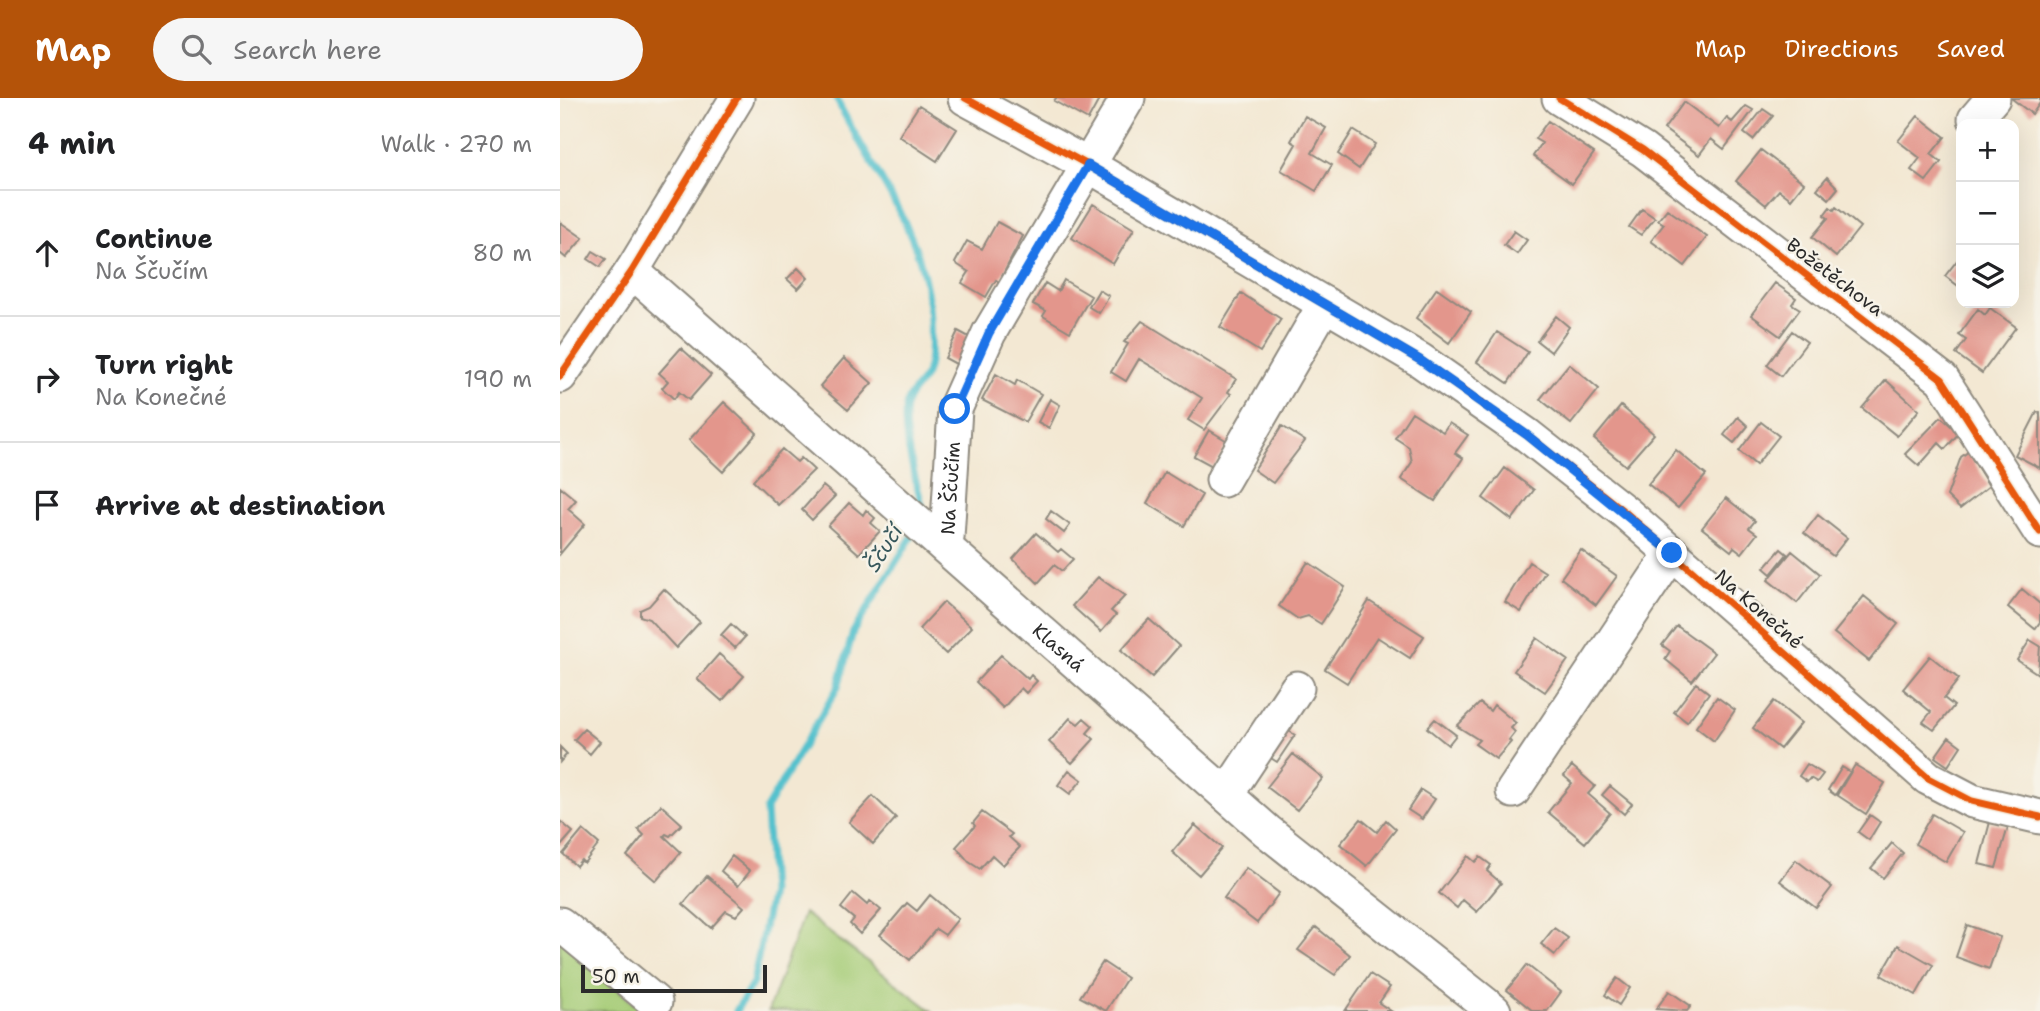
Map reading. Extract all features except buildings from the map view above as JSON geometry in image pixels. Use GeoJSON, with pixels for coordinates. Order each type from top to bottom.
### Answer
{"type":"FeatureCollection","features":[{"type":"Feature","properties":{"kind":"street"},"geometry":{"type":"LineString","coordinates":[[560,376],[632,271],[737,98]]}},
{"type":"Feature","properties":{"kind":"street","name":"Na Konečné"},"geometry":{"type":"LineString","coordinates":[[965,98],[1088,165],[1420,360],[1527,435],[1672,553],[1928,778],[1972,801],[2040,817]]}},
{"type":"Feature","properties":{"kind":"street","name":"Na Ščučím"},"geometry":{"type":"LineString","coordinates":[[943,545],[947,538],[955,409],[989,333],[1128,98]]}},
{"type":"Feature","properties":{"kind":"street","name":"Božetěchova"},"geometry":{"type":"LineString","coordinates":[[1559,98],[1643,150],[1942,379],[2040,532]]}},
{"type":"Feature","properties":{"kind":"street","name":"Klasná"},"geometry":{"type":"LineString","coordinates":[[632,271],[1267,831],[1494,1011]]}},
{"type":"Feature","properties":{"kind":"street"},"geometry":{"type":"LineString","coordinates":[[1223,480],[1325,304]]}},
{"type":"Feature","properties":{"kind":"street"},"geometry":{"type":"LineString","coordinates":[[1513,791],[1672,553]]}},
{"type":"Feature","properties":{"kind":"street"},"geometry":{"type":"LineString","coordinates":[[1226,795],[1297,688]]}},
{"type":"Feature","properties":{"kind":"street"},"geometry":{"type":"LineString","coordinates":[[560,924],[655,1002]]}},
{"type":"Feature","properties":{"kind":"green space"},"geometry":{"type":"Polygon","coordinates":[[[804,913],[932,1011],[768,1011],[804,913]]]}},
{"type":"Feature","properties":{"kind":"green space"},"geometry":{"type":"Polygon","coordinates":[[[560,936],[642,1011],[560,1011],[560,936]]]}},
{"type":"Feature","properties":{"kind":"waterway","name":"Ščučí"},"geometry":{"type":"LineString","coordinates":[[836,98],[901,215],[921,264],[927,291],[930,358],[925,376],[908,398],[905,413],[907,442],[924,514]]}},
{"type":"Feature","properties":{"kind":"waterway","name":"Ščučí"},"geometry":{"type":"LineString","coordinates":[[736,1011],[753,983],[771,893],[766,809],[838,687],[853,632],[914,533]]}},
{"type":"Feature","properties":{"kind":"cycle path"},"geometry":{"type":"LineString","coordinates":[[560,376],[632,271],[737,98]]}},
{"type":"Feature","properties":{"kind":"cycle path"},"geometry":{"type":"LineString","coordinates":[[965,98],[1088,165],[1420,360],[1527,435],[1626,513],[1928,778],[1972,801],[2040,817]]}},
{"type":"Feature","properties":{"kind":"cycle path"},"geometry":{"type":"LineString","coordinates":[[1559,98],[1643,150],[1942,379],[2040,532]]}},
{"type":"Feature","properties":{"kind":"route"},"geometry":{"type":"LineString","coordinates":[[955,409],[989,333],[1088,165],[1420,360],[1527,435],[1672,553]]}}]}
